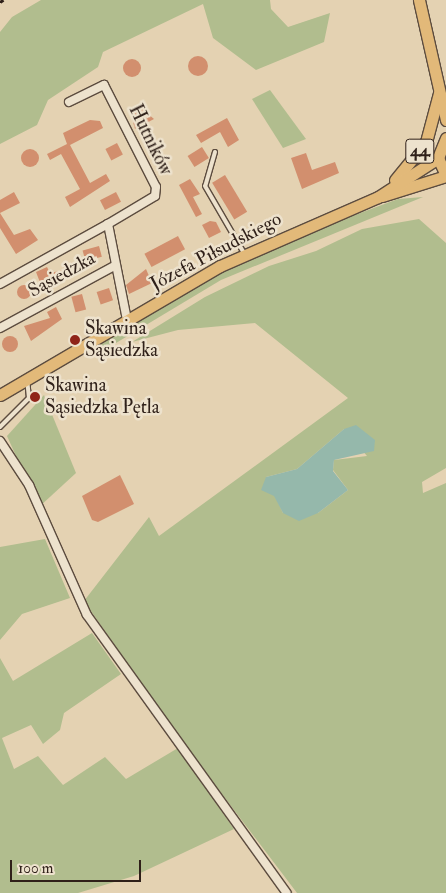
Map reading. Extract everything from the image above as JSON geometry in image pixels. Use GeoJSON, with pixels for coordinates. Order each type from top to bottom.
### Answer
{"type":"FeatureCollection","features":[{"type":"Feature","properties":{"kind":"main road","name":"44"},"geometry":{"type":"LineString","coordinates":[[420,0],[438,69],[439,93],[446,120]]}},
{"type":"Feature","properties":{"kind":"main road","name":"44"},"geometry":{"type":"LineString","coordinates":[[438,69],[446,79]]}},
{"type":"Feature","properties":{"kind":"main road","name":"44"},"geometry":{"type":"LineString","coordinates":[[378,196],[421,150],[439,93]]}},
{"type":"Feature","properties":{"kind":"main road","name":"44"},"geometry":{"type":"LineString","coordinates":[[446,138],[438,158],[446,176]]}},
{"type":"Feature","properties":{"kind":"main road","name":"Józefa Piłsudskiego"},"geometry":{"type":"LineString","coordinates":[[378,196],[438,158]]}},
{"type":"Feature","properties":{"kind":"main road","name":"Józefa Piłsudskiego"},"geometry":{"type":"LineString","coordinates":[[0,395],[26,378],[244,253],[378,196],[446,176]]}},
{"type":"Feature","properties":{"kind":"street","name":"Hutników"},"geometry":{"type":"LineString","coordinates":[[0,284],[155,196],[154,182],[104,85],[69,102]]}},
{"type":"Feature","properties":{"kind":"street"},"geometry":{"type":"LineString","coordinates":[[108,224],[114,266],[127,320]]}},
{"type":"Feature","properties":{"kind":"street","name":"Sąsiedzka"},"geometry":{"type":"LineString","coordinates":[[0,328],[114,266]]}},
{"type":"Feature","properties":{"kind":"street"},"geometry":{"type":"LineString","coordinates":[[0,441],[30,485],[87,615],[287,893]]}},
{"type":"Feature","properties":{"kind":"lane"},"geometry":{"type":"LineString","coordinates":[[215,152],[205,186],[244,253]]}},
{"type":"Feature","properties":{"kind":"lane"},"geometry":{"type":"LineString","coordinates":[[0,427],[29,398],[26,378]]}},
{"type":"Feature","properties":{"kind":"green space"},"geometry":{"type":"Polygon","coordinates":[[[41,0],[270,0],[271,9],[288,27],[330,13],[324,42],[256,70],[213,38],[203,4],[103,52],[98,67],[48,100],[37,125],[0,144],[0,32],[12,17],[41,0]]]}},
{"type":"Feature","properties":{"kind":"green space"},"geometry":{"type":"Polygon","coordinates":[[[270,90],[306,139],[283,148],[252,99],[270,90]]]}},
{"type":"Feature","properties":{"kind":"green space"},"geometry":{"type":"Polygon","coordinates":[[[423,197],[221,280],[91,358],[93,350],[179,294],[274,245],[398,199],[423,197]]]}},
{"type":"Feature","properties":{"kind":"green space"},"geometry":{"type":"Polygon","coordinates":[[[419,219],[446,243],[446,468],[422,482],[423,493],[446,483],[446,893],[297,893],[174,731],[84,601],[149,517],[159,536],[348,398],[255,323],[178,330],[132,342],[205,297],[269,266],[316,251],[362,229],[419,219]],[[344,429],[297,469],[266,477],[283,513],[318,513],[348,490],[333,470],[334,460],[367,456],[344,429]]]}},
{"type":"Feature","properties":{"kind":"green space"},"geometry":{"type":"Polygon","coordinates":[[[44,395],[76,473],[39,507],[7,436],[44,395]]]}},
{"type":"Feature","properties":{"kind":"green space"},"geometry":{"type":"Polygon","coordinates":[[[45,539],[70,598],[22,614],[0,640],[0,547],[45,539]]]}},
{"type":"Feature","properties":{"kind":"green space"},"geometry":{"type":"Polygon","coordinates":[[[92,633],[121,674],[64,713],[60,730],[43,744],[31,725],[2,738],[14,769],[38,756],[63,785],[105,757],[126,779],[178,748],[234,829],[134,876],[78,893],[0,893],[0,658],[13,681],[92,633]]]}},
{"type":"Feature","properties":{"kind":"shaded area"},"geometry":{"type":"Polygon","coordinates":[[[356,425],[375,440],[374,451],[334,460],[333,471],[348,490],[318,513],[299,521],[283,513],[274,496],[261,490],[266,477],[297,469],[344,429],[356,425]]]}},
{"type":"Feature","properties":{"kind":"building"},"geometry":{"type":"Polygon","coordinates":[[[198,56],[205,59],[208,66],[205,73],[198,76],[191,73],[188,66],[191,59],[198,56]]]}},
{"type":"Feature","properties":{"kind":"building"},"geometry":{"type":"Polygon","coordinates":[[[132,59],[138,62],[141,68],[138,74],[132,77],[126,74],[123,68],[126,62],[132,59]]]}},
{"type":"Feature","properties":{"kind":"building"},"geometry":{"type":"Polygon","coordinates":[[[142,109],[154,119],[135,129],[131,115],[142,109]]]}},
{"type":"Feature","properties":{"kind":"building"},"geometry":{"type":"Polygon","coordinates":[[[227,118],[239,140],[228,147],[220,132],[201,143],[196,135],[227,118]]]}},
{"type":"Feature","properties":{"kind":"building"},"geometry":{"type":"Polygon","coordinates":[[[90,120],[100,121],[103,128],[70,145],[90,183],[106,174],[110,181],[70,207],[65,197],[80,189],[61,154],[50,160],[47,154],[67,144],[63,133],[90,120]]]}},
{"type":"Feature","properties":{"kind":"building"},"geometry":{"type":"Polygon","coordinates":[[[117,143],[123,155],[111,160],[105,149],[117,143]]]}},
{"type":"Feature","properties":{"kind":"building"},"geometry":{"type":"Polygon","coordinates":[[[202,147],[209,158],[194,167],[188,156],[202,147]]]}},
{"type":"Feature","properties":{"kind":"building"},"geometry":{"type":"Polygon","coordinates":[[[30,149],[36,152],[39,158],[36,164],[30,167],[24,164],[21,158],[24,152],[30,149]]]}},
{"type":"Feature","properties":{"kind":"building"},"geometry":{"type":"Polygon","coordinates":[[[306,153],[312,170],[335,162],[339,173],[302,189],[291,158],[306,153]]]}},
{"type":"Feature","properties":{"kind":"building"},"geometry":{"type":"Polygon","coordinates":[[[225,175],[247,212],[234,220],[212,183],[225,175]]]}},
{"type":"Feature","properties":{"kind":"building"},"geometry":{"type":"Polygon","coordinates":[[[190,179],[200,194],[193,197],[202,214],[196,217],[179,185],[190,179]]]}},
{"type":"Feature","properties":{"kind":"building"},"geometry":{"type":"Polygon","coordinates":[[[14,192],[20,203],[0,213],[0,200],[14,192]]]}},
{"type":"Feature","properties":{"kind":"building"},"geometry":{"type":"Polygon","coordinates":[[[116,192],[121,202],[105,210],[100,200],[116,192]]]}},
{"type":"Feature","properties":{"kind":"building"},"geometry":{"type":"Polygon","coordinates":[[[0,213],[14,235],[30,229],[38,240],[16,254],[0,228],[0,213]]]}},
{"type":"Feature","properties":{"kind":"building"},"geometry":{"type":"Polygon","coordinates":[[[210,221],[216,222],[221,232],[209,238],[202,225],[210,221]]]}},
{"type":"Feature","properties":{"kind":"building"},"geometry":{"type":"Polygon","coordinates":[[[178,236],[185,249],[151,267],[144,254],[178,236]]]}},
{"type":"Feature","properties":{"kind":"building"},"geometry":{"type":"Polygon","coordinates":[[[99,246],[102,257],[85,261],[83,250],[99,246]]]}},
{"type":"Feature","properties":{"kind":"building"},"geometry":{"type":"Polygon","coordinates":[[[75,262],[77,274],[41,285],[36,272],[47,267],[50,273],[64,270],[63,265],[75,262]]]}},
{"type":"Feature","properties":{"kind":"building"},"geometry":{"type":"Polygon","coordinates":[[[146,269],[152,283],[129,294],[126,285],[146,269]]]}},
{"type":"Feature","properties":{"kind":"building"},"geometry":{"type":"Polygon","coordinates":[[[21,285],[27,285],[31,292],[27,299],[21,299],[17,295],[17,289],[21,285]]]}},
{"type":"Feature","properties":{"kind":"building"},"geometry":{"type":"Polygon","coordinates":[[[109,288],[113,300],[101,304],[97,292],[109,288]]]}},
{"type":"Feature","properties":{"kind":"building"},"geometry":{"type":"Polygon","coordinates":[[[82,294],[86,309],[76,312],[71,297],[82,294]]]}},
{"type":"Feature","properties":{"kind":"building"},"geometry":{"type":"Polygon","coordinates":[[[56,307],[62,319],[31,341],[24,326],[50,318],[47,312],[56,307]]]}},
{"type":"Feature","properties":{"kind":"building"},"geometry":{"type":"Polygon","coordinates":[[[7,336],[13,336],[18,341],[16,350],[7,352],[2,347],[2,341],[7,336]]]}},
{"type":"Feature","properties":{"kind":"building"},"geometry":{"type":"Polygon","coordinates":[[[120,475],[134,504],[98,522],[92,520],[82,496],[120,475]]]}},
{"type":"Feature","properties":{"kind":"place","name":"Skawina Sąsiedzka"},"geometry":{"type":"Point","coordinates":[75,340]}},
{"type":"Feature","properties":{"kind":"place","name":"Skawina Sąsiedzka Pętla"},"geometry":{"type":"Point","coordinates":[35,397]}}]}
